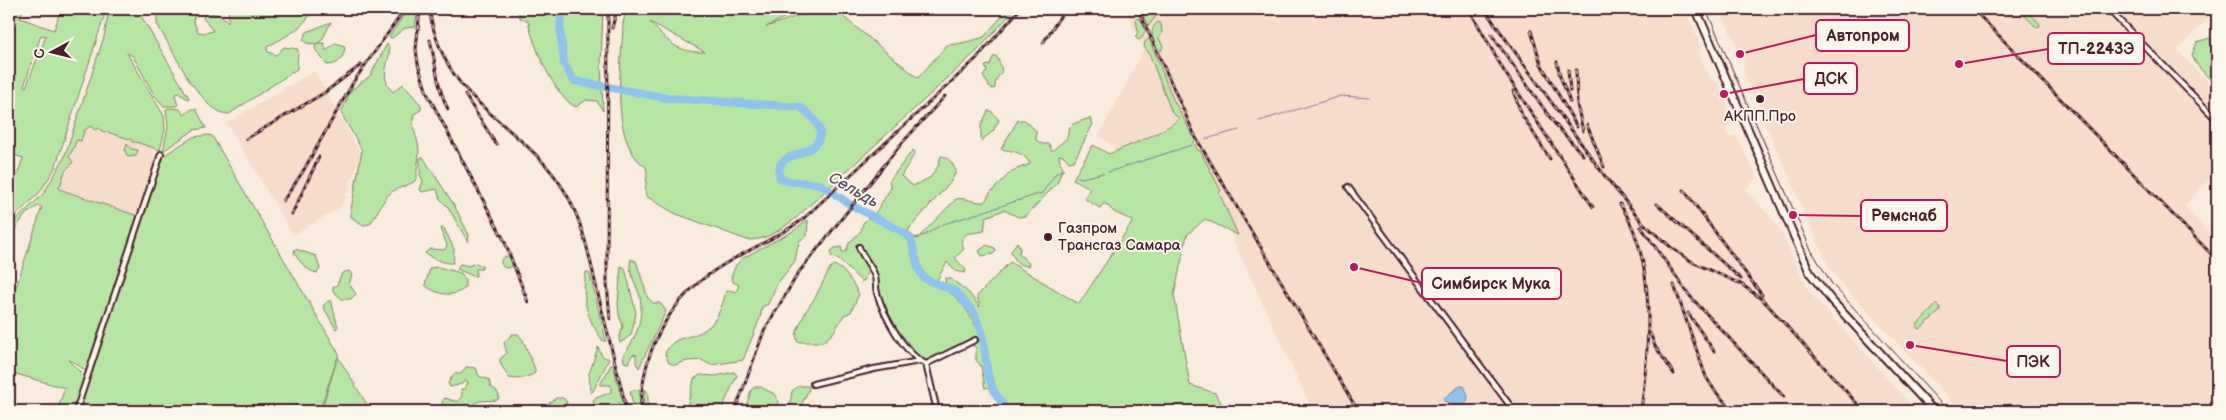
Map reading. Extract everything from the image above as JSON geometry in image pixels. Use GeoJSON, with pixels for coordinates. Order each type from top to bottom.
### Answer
{"type":"FeatureCollection","features":[{"type":"Feature","properties":{"kind":"main road"},"geometry":{"type":"LineString","coordinates":[[1696,9],[1810,272],[1832,301],[1934,411]]}},
{"type":"Feature","properties":{"kind":"street"},"geometry":{"type":"LineString","coordinates":[[2108,9],[2217,120]]}},
{"type":"Feature","properties":{"kind":"street"},"geometry":{"type":"LineString","coordinates":[[76,411],[161,154]]}},
{"type":"Feature","properties":{"kind":"street"},"geometry":{"type":"LineString","coordinates":[[1348,186],[1514,411]]}},
{"type":"Feature","properties":{"kind":"street"},"geometry":{"type":"LineString","coordinates":[[859,247],[868,265],[874,272],[876,290],[884,314],[904,344],[920,361],[926,364]]}},
{"type":"Feature","properties":{"kind":"street"},"geometry":{"type":"LineString","coordinates":[[926,364],[975,340]]}},
{"type":"Feature","properties":{"kind":"street"},"geometry":{"type":"LineString","coordinates":[[814,384],[874,369],[920,361]]}},
{"type":"Feature","properties":{"kind":"street"},"geometry":{"type":"LineString","coordinates":[[926,364],[937,411]]}},
{"type":"Feature","properties":{"kind":"shaded area"},"geometry":{"type":"Polygon","coordinates":[[[1125,9],[1685,9],[1701,46],[1699,55],[1709,78],[1717,82],[1734,123],[1725,128],[1729,138],[1736,135],[1757,178],[1745,190],[1777,224],[1809,292],[1917,411],[1313,411],[1181,128],[1116,154],[1111,144],[1099,136],[1144,49],[1125,9]]]}},
{"type":"Feature","properties":{"kind":"shaded area"},"geometry":{"type":"Polygon","coordinates":[[[1726,9],[2102,9],[2217,125],[2217,172],[2184,206],[2217,242],[2217,411],[2003,411],[1999,407],[1994,411],[1961,411],[1842,284],[1828,265],[1745,77],[1743,60],[1723,16],[1726,9]]]}},
{"type":"Feature","properties":{"kind":"shaded area"},"geometry":{"type":"Polygon","coordinates":[[[2112,9],[2217,9],[2177,50],[2217,91],[2217,116],[2112,9]]]}},
{"type":"Feature","properties":{"kind":"shaded area"},"geometry":{"type":"Polygon","coordinates":[[[314,71],[361,154],[342,206],[295,234],[290,230],[227,123],[314,71]]]}},
{"type":"Feature","properties":{"kind":"shaded area"},"geometry":{"type":"Polygon","coordinates":[[[81,122],[156,150],[154,154],[156,157],[138,216],[59,189],[81,122]]]}},
{"type":"Feature","properties":{"kind":"green space"},"geometry":{"type":"Polygon","coordinates":[[[9,9],[23,9],[20,18],[54,30],[59,15],[43,9],[103,9],[104,17],[55,168],[40,192],[9,222],[9,199],[23,158],[11,154],[9,161],[9,9]],[[41,35],[24,86],[26,87],[46,36],[41,35]]]}},
{"type":"Feature","properties":{"kind":"green space"},"geometry":{"type":"Polygon","coordinates":[[[109,9],[137,9],[189,98],[178,93],[175,95],[178,106],[164,106],[154,95],[133,56],[127,53],[164,116],[165,130],[160,150],[107,132],[105,133],[98,128],[95,130],[90,126],[84,131],[81,141],[77,140],[69,157],[73,162],[65,171],[59,189],[138,216],[86,371],[68,360],[85,377],[74,411],[57,411],[65,388],[9,372],[9,309],[42,207],[38,206],[26,214],[9,237],[9,227],[44,193],[64,158],[104,37],[109,9]]]}},
{"type":"Feature","properties":{"kind":"green space"},"geometry":{"type":"Polygon","coordinates":[[[157,9],[198,9],[193,20],[198,32],[205,33],[213,31],[203,18],[204,12],[221,15],[228,22],[229,9],[314,9],[299,27],[267,47],[268,52],[276,55],[284,47],[298,49],[297,69],[229,114],[222,113],[209,105],[190,82],[157,24],[157,9]]]}},
{"type":"Feature","properties":{"kind":"green space"},"geometry":{"type":"Polygon","coordinates":[[[408,9],[418,9],[415,27],[405,28],[392,38],[389,37],[408,9]]]}},
{"type":"Feature","properties":{"kind":"green space"},"geometry":{"type":"Polygon","coordinates":[[[518,9],[603,9],[601,64],[603,111],[597,101],[586,100],[576,107],[560,93],[540,56],[528,21],[520,18],[518,9]]]}},
{"type":"Feature","properties":{"kind":"green space"},"geometry":{"type":"Polygon","coordinates":[[[626,9],[801,9],[766,27],[803,14],[808,9],[843,9],[841,15],[918,78],[947,45],[984,37],[1008,9],[1015,9],[978,50],[795,219],[767,237],[754,240],[747,240],[674,213],[646,196],[646,167],[634,155],[626,140],[622,121],[620,80],[623,24],[626,9]],[[650,22],[674,45],[687,51],[705,52],[650,22]]]}},
{"type":"Feature","properties":{"kind":"green space"},"geometry":{"type":"Polygon","coordinates":[[[1140,9],[1162,9],[1148,26],[1140,9]]]}},
{"type":"Feature","properties":{"kind":"green space"},"geometry":{"type":"Polygon","coordinates":[[[2028,11],[2040,24],[2039,27],[2036,27],[2024,15],[2028,11]]]}},
{"type":"Feature","properties":{"kind":"green space"},"geometry":{"type":"Polygon","coordinates":[[[1139,18],[1143,23],[1144,33],[1138,40],[1135,37],[1138,32],[1136,19],[1139,18]]]}},
{"type":"Feature","properties":{"kind":"green space"},"geometry":{"type":"Polygon","coordinates":[[[331,22],[322,40],[316,44],[306,43],[303,39],[307,32],[331,22]]]}},
{"type":"Feature","properties":{"kind":"green space"},"geometry":{"type":"Polygon","coordinates":[[[1158,22],[1161,24],[1162,33],[1159,39],[1163,46],[1161,51],[1157,49],[1152,35],[1153,28],[1158,22]]]}},
{"type":"Feature","properties":{"kind":"green space"},"geometry":{"type":"Polygon","coordinates":[[[1149,38],[1173,99],[1195,140],[1194,143],[1198,151],[1200,150],[1221,191],[1219,193],[1238,235],[1205,219],[1187,235],[1174,295],[1190,385],[1215,393],[1226,411],[1007,411],[991,387],[985,388],[981,366],[976,360],[976,348],[971,344],[973,339],[928,361],[921,360],[886,314],[877,288],[877,278],[870,265],[864,281],[861,281],[839,260],[831,256],[831,251],[841,247],[842,252],[846,252],[849,243],[861,231],[863,223],[876,212],[891,188],[889,181],[913,150],[915,153],[901,176],[913,186],[931,177],[938,166],[941,156],[944,156],[952,163],[956,171],[952,180],[909,229],[908,232],[917,239],[956,199],[985,202],[989,194],[1012,171],[1030,164],[1022,155],[1014,151],[1001,149],[1018,120],[1025,120],[1036,131],[1036,140],[1042,144],[1049,144],[1052,151],[1067,138],[1069,128],[1073,124],[1090,118],[1093,124],[1074,161],[1069,162],[1064,156],[1059,155],[1063,167],[1057,183],[1026,216],[1018,217],[1004,210],[986,217],[984,231],[966,234],[961,241],[964,249],[955,258],[966,270],[965,273],[955,271],[947,262],[937,280],[938,286],[949,292],[960,302],[975,325],[972,313],[966,302],[946,286],[945,278],[950,278],[969,293],[980,307],[977,296],[1010,262],[1079,304],[1133,221],[1114,212],[1106,204],[1103,204],[1100,208],[1085,199],[1090,188],[1073,179],[1093,145],[1109,154],[1158,133],[1179,118],[1172,113],[1149,53],[1144,47],[1145,42],[1149,38]]]}},
{"type":"Feature","properties":{"kind":"green space"},"geometry":{"type":"Polygon","coordinates":[[[2210,38],[2217,40],[2217,87],[2196,64],[2192,55],[2197,42],[2210,38]]]}},
{"type":"Feature","properties":{"kind":"green space"},"geometry":{"type":"Polygon","coordinates":[[[324,43],[326,51],[335,43],[345,46],[344,54],[335,64],[327,65],[315,49],[316,44],[324,43]]]}},
{"type":"Feature","properties":{"kind":"green space"},"geometry":{"type":"Polygon","coordinates":[[[387,44],[389,48],[386,72],[388,85],[393,92],[403,84],[421,105],[421,110],[414,114],[413,119],[419,150],[417,179],[411,184],[396,189],[389,194],[370,224],[363,225],[351,217],[362,150],[341,113],[351,90],[370,76],[387,44]]]}},
{"type":"Feature","properties":{"kind":"green space"},"geometry":{"type":"Polygon","coordinates":[[[996,56],[1000,63],[1001,71],[993,89],[983,76],[987,71],[985,66],[990,65],[993,57],[996,56]]]}},
{"type":"Feature","properties":{"kind":"green space"},"geometry":{"type":"Polygon","coordinates":[[[168,108],[180,109],[184,115],[192,109],[196,109],[206,128],[194,130],[163,151],[168,127],[166,110],[168,108]]]}},
{"type":"Feature","properties":{"kind":"green space"},"geometry":{"type":"Polygon","coordinates":[[[988,111],[991,111],[999,120],[993,131],[981,141],[981,126],[988,111]]]}},
{"type":"Feature","properties":{"kind":"green space"},"geometry":{"type":"Polygon","coordinates":[[[212,136],[339,354],[320,409],[316,411],[78,411],[163,156],[193,137],[212,136]]]}},
{"type":"Feature","properties":{"kind":"green space"},"geometry":{"type":"Polygon","coordinates":[[[127,144],[131,149],[138,150],[136,156],[128,157],[125,151],[127,144]]]}},
{"type":"Feature","properties":{"kind":"green space"},"geometry":{"type":"Polygon","coordinates":[[[423,157],[454,205],[469,235],[468,242],[448,207],[440,199],[437,189],[422,192],[420,190],[423,181],[420,175],[420,158],[423,157]]]}},
{"type":"Feature","properties":{"kind":"green space"},"geometry":{"type":"Polygon","coordinates":[[[808,220],[807,236],[799,241],[795,261],[777,284],[768,304],[762,307],[760,318],[743,360],[711,365],[701,360],[687,361],[675,365],[669,363],[665,354],[668,348],[676,341],[706,329],[711,325],[723,304],[726,292],[730,290],[736,292],[739,285],[733,282],[731,277],[736,265],[743,258],[795,230],[808,220]]]}},
{"type":"Feature","properties":{"kind":"green space"},"geometry":{"type":"Polygon","coordinates":[[[441,228],[444,228],[454,249],[453,263],[446,263],[425,253],[430,249],[444,250],[447,246],[441,228]]]}},
{"type":"Feature","properties":{"kind":"green space"},"geometry":{"type":"Polygon","coordinates":[[[1017,242],[1020,248],[1019,254],[1029,263],[1028,266],[1019,263],[1012,254],[1011,251],[1017,242]]]}},
{"type":"Feature","properties":{"kind":"green space"},"geometry":{"type":"Polygon","coordinates":[[[987,245],[995,248],[996,251],[993,254],[982,256],[979,251],[987,245]]]}},
{"type":"Feature","properties":{"kind":"green space"},"geometry":{"type":"Polygon","coordinates":[[[295,249],[316,256],[320,269],[317,273],[301,263],[294,253],[295,249]]]}},
{"type":"Feature","properties":{"kind":"green space"},"geometry":{"type":"Polygon","coordinates":[[[505,256],[509,256],[513,262],[509,268],[505,268],[501,264],[501,260],[505,256]]]}},
{"type":"Feature","properties":{"kind":"green space"},"geometry":{"type":"Polygon","coordinates":[[[631,259],[636,261],[648,298],[653,303],[660,303],[666,311],[639,368],[636,363],[636,354],[632,355],[628,363],[624,362],[623,355],[632,342],[638,328],[641,312],[640,297],[630,268],[631,259]]]}},
{"type":"Feature","properties":{"kind":"green space"},"geometry":{"type":"Polygon","coordinates":[[[476,263],[482,266],[482,269],[476,269],[476,276],[457,269],[460,264],[468,266],[476,263]]]}},
{"type":"Feature","properties":{"kind":"green space"},"geometry":{"type":"Polygon","coordinates":[[[834,265],[846,274],[859,294],[851,312],[844,315],[833,333],[823,342],[798,342],[797,331],[806,311],[830,268],[834,265]]]}},
{"type":"Feature","properties":{"kind":"green space"},"geometry":{"type":"Polygon","coordinates":[[[621,266],[625,268],[636,313],[631,335],[620,343],[619,339],[623,326],[618,304],[621,266]]]}},
{"type":"Feature","properties":{"kind":"green space"},"geometry":{"type":"Polygon","coordinates":[[[438,267],[461,273],[465,279],[465,288],[455,293],[445,294],[425,285],[430,268],[438,267]]]}},
{"type":"Feature","properties":{"kind":"green space"},"geometry":{"type":"Polygon","coordinates":[[[349,271],[352,275],[349,284],[356,294],[351,299],[342,299],[333,291],[333,287],[337,285],[342,273],[349,271]]]}},
{"type":"Feature","properties":{"kind":"green space"},"geometry":{"type":"Polygon","coordinates":[[[586,272],[590,274],[606,341],[603,341],[597,333],[589,317],[584,291],[586,272]]]}},
{"type":"Feature","properties":{"kind":"green space"},"geometry":{"type":"Polygon","coordinates":[[[328,301],[331,301],[338,327],[336,329],[323,306],[328,301]]]}},
{"type":"Feature","properties":{"kind":"green space"},"geometry":{"type":"Polygon","coordinates":[[[1937,304],[1940,311],[1920,329],[1917,328],[1917,325],[1937,304]]]}},
{"type":"Feature","properties":{"kind":"green space"},"geometry":{"type":"Polygon","coordinates":[[[512,334],[518,334],[523,340],[535,373],[516,379],[509,378],[500,363],[500,359],[507,353],[504,343],[512,334]]]}},
{"type":"Feature","properties":{"kind":"green space"},"geometry":{"type":"Polygon","coordinates":[[[598,347],[602,356],[609,359],[591,393],[589,374],[598,347]]]}},
{"type":"Feature","properties":{"kind":"green space"},"geometry":{"type":"Polygon","coordinates":[[[338,357],[371,411],[321,411],[338,357]]]}},
{"type":"Feature","properties":{"kind":"green space"},"geometry":{"type":"Polygon","coordinates":[[[613,364],[625,411],[622,411],[619,402],[607,410],[593,411],[594,399],[611,392],[611,385],[600,385],[613,364]]]}},
{"type":"Feature","properties":{"kind":"green space"},"geometry":{"type":"Polygon","coordinates":[[[466,367],[476,368],[479,376],[489,380],[491,387],[497,391],[499,396],[498,400],[479,401],[473,405],[476,407],[491,404],[509,411],[454,411],[443,405],[442,402],[445,398],[458,401],[462,396],[461,389],[465,389],[468,382],[465,380],[462,384],[450,387],[448,383],[454,374],[461,374],[466,367]]]}},
{"type":"Feature","properties":{"kind":"green space"},"geometry":{"type":"Polygon","coordinates":[[[734,372],[737,375],[721,411],[686,411],[694,379],[700,375],[715,376],[734,372]]]}},
{"type":"Feature","properties":{"kind":"green space"},"geometry":{"type":"Polygon","coordinates":[[[799,386],[808,386],[809,389],[799,410],[789,411],[792,391],[799,386]]]}},
{"type":"Feature","properties":{"kind":"green space"},"geometry":{"type":"Polygon","coordinates":[[[755,387],[761,387],[776,395],[778,401],[776,411],[745,411],[751,390],[755,387]]]}},
{"type":"Feature","properties":{"kind":"green space"},"geometry":{"type":"Polygon","coordinates":[[[640,389],[639,411],[634,411],[630,391],[640,389]]]}},
{"type":"Feature","properties":{"kind":"green space"},"geometry":{"type":"Polygon","coordinates":[[[645,389],[648,393],[648,411],[642,411],[645,389]]]}},
{"type":"Feature","properties":{"kind":"green space"},"geometry":{"type":"Polygon","coordinates":[[[556,398],[563,398],[567,402],[565,408],[558,410],[548,408],[548,404],[556,398]]]}},
{"type":"Feature","properties":{"kind":"water"},"geometry":{"type":"Polygon","coordinates":[[[1460,386],[1464,386],[1467,395],[1468,400],[1465,405],[1462,407],[1444,401],[1444,398],[1460,386]]]}},
{"type":"Feature","properties":{"kind":"waterway","name":"Сельдь"},"geometry":{"type":"LineString","coordinates":[[562,9],[560,28],[564,64],[574,81],[668,98],[800,107],[811,116],[818,126],[819,138],[816,144],[809,149],[783,161],[780,165],[780,178],[787,181],[820,184],[851,205],[901,231],[911,239],[918,267],[923,277],[955,291],[974,313],[982,332],[988,375],[994,391],[1007,411]]}},
{"type":"Feature","properties":{"kind":"waterway"},"geometry":{"type":"LineString","coordinates":[[1259,121],[1341,96],[1370,98]]}},
{"type":"Feature","properties":{"kind":"waterway"},"geometry":{"type":"LineString","coordinates":[[1206,139],[1239,130]]}},
{"type":"Feature","properties":{"kind":"waterway"},"geometry":{"type":"LineString","coordinates":[[1108,172],[1192,145]]}},
{"type":"Feature","properties":{"kind":"waterway"},"geometry":{"type":"LineString","coordinates":[[911,239],[925,235],[941,225],[1042,193],[1056,173],[1064,170]]}},
{"type":"Feature","properties":{"kind":"waterway"},"geometry":{"type":"LineString","coordinates":[[1078,177],[1082,178],[1103,173]]}},
{"type":"Feature","properties":{"kind":"tram line"},"geometry":{"type":"LineString","coordinates":[[1706,9],[1811,250],[1832,284],[1948,411]]}},
{"type":"Feature","properties":{"kind":"railway"},"geometry":{"type":"LineString","coordinates":[[283,201],[302,173],[354,81],[405,9]]}},
{"type":"Feature","properties":{"kind":"railway"},"geometry":{"type":"LineString","coordinates":[[420,9],[416,49],[418,64],[427,93],[504,240],[528,302]]}},
{"type":"Feature","properties":{"kind":"railway"},"geometry":{"type":"LineString","coordinates":[[429,9],[438,43],[448,64],[461,84],[481,105],[532,150],[554,176],[571,202],[585,239],[627,411]]}},
{"type":"Feature","properties":{"kind":"railway"},"geometry":{"type":"LineString","coordinates":[[608,9],[607,283],[610,319]]}},
{"type":"Feature","properties":{"kind":"railway"},"geometry":{"type":"LineString","coordinates":[[612,28],[617,9]]}},
{"type":"Feature","properties":{"kind":"railway"},"geometry":{"type":"LineString","coordinates":[[641,411],[646,367],[653,346],[662,327],[688,293],[704,278],[723,265],[802,220],[976,59],[1020,9]]}},
{"type":"Feature","properties":{"kind":"railway"},"geometry":{"type":"LineString","coordinates":[[1043,43],[1065,9]]}},
{"type":"Feature","properties":{"kind":"railway"},"geometry":{"type":"LineString","coordinates":[[1138,9],[1196,138],[1358,411]]}},
{"type":"Feature","properties":{"kind":"railway"},"geometry":{"type":"LineString","coordinates":[[1469,9],[1504,71],[1593,207]]}},
{"type":"Feature","properties":{"kind":"railway"},"geometry":{"type":"LineString","coordinates":[[1484,9],[1604,175],[1643,223],[1673,249],[1694,263],[1741,284],[1763,300],[1864,411]]}},
{"type":"Feature","properties":{"kind":"railway"},"geometry":{"type":"LineString","coordinates":[[1752,13],[1753,9]]}},
{"type":"Feature","properties":{"kind":"railway"},"geometry":{"type":"LineString","coordinates":[[1973,9],[2217,260]]}},
{"type":"Feature","properties":{"kind":"railway"},"geometry":{"type":"LineString","coordinates":[[1531,31],[1541,64],[1577,127]]}},
{"type":"Feature","properties":{"kind":"railway"},"geometry":{"type":"LineString","coordinates":[[1491,34],[1554,123],[1583,155]]}},
{"type":"Feature","properties":{"kind":"railway"},"geometry":{"type":"LineString","coordinates":[[430,40],[439,84],[448,109]]}},
{"type":"Feature","properties":{"kind":"railway"},"geometry":{"type":"LineString","coordinates":[[1557,62],[1570,102]]}},
{"type":"Feature","properties":{"kind":"railway"},"geometry":{"type":"LineString","coordinates":[[246,139],[324,93],[361,65]]}},
{"type":"Feature","properties":{"kind":"railway"},"geometry":{"type":"LineString","coordinates":[[1568,70],[1570,91]]}},
{"type":"Feature","properties":{"kind":"railway"},"geometry":{"type":"LineString","coordinates":[[1576,70],[1577,104],[1583,131]]}},
{"type":"Feature","properties":{"kind":"railway"},"geometry":{"type":"LineString","coordinates":[[1513,91],[1522,115],[1550,159]]}},
{"type":"Feature","properties":{"kind":"railway"},"geometry":{"type":"LineString","coordinates":[[465,95],[496,144]]}},
{"type":"Feature","properties":{"kind":"railway"},"geometry":{"type":"LineString","coordinates":[[735,411],[764,331],[799,272],[902,143],[945,96]]}},
{"type":"Feature","properties":{"kind":"railway"},"geometry":{"type":"LineString","coordinates":[[1587,125],[1604,167]]}},
{"type":"Feature","properties":{"kind":"railway"},"geometry":{"type":"LineString","coordinates":[[292,214],[319,157]]}},
{"type":"Feature","properties":{"kind":"railway"},"geometry":{"type":"LineString","coordinates":[[1684,190],[1762,295]]}},
{"type":"Feature","properties":{"kind":"railway"},"geometry":{"type":"LineString","coordinates":[[1620,204],[1632,227],[1640,252],[1648,305],[1648,332],[1641,411]]}},
{"type":"Feature","properties":{"kind":"railway"},"geometry":{"type":"LineString","coordinates":[[1657,204],[1741,279]]}},
{"type":"Feature","properties":{"kind":"railway"},"geometry":{"type":"LineString","coordinates":[[1641,227],[1690,296],[1784,397]]}},
{"type":"Feature","properties":{"kind":"railway"},"geometry":{"type":"LineString","coordinates":[[1674,285],[1706,377],[1715,391],[1733,411]]}},
{"type":"Feature","properties":{"kind":"railway"},"geometry":{"type":"LineString","coordinates":[[1688,313],[1714,351]]}},
{"type":"Feature","properties":{"kind":"railway"},"geometry":{"type":"LineString","coordinates":[[1650,333],[1655,346],[1674,374]]}},
{"type":"Feature","properties":{"kind":"place","name":"Автопром"},"geometry":{"type":"Point","coordinates":[1740,54]}},
{"type":"Feature","properties":{"kind":"place","name":"ТП-2243Э"},"geometry":{"type":"Point","coordinates":[1959,64]}},
{"type":"Feature","properties":{"kind":"place","name":"ДСК"},"geometry":{"type":"Point","coordinates":[1724,94]}},
{"type":"Feature","properties":{"kind":"place","name":"АКПП.Про"},"geometry":{"type":"Point","coordinates":[1760,99]}},
{"type":"Feature","properties":{"kind":"place","name":"Ремснаб"},"geometry":{"type":"Point","coordinates":[1793,215]}},
{"type":"Feature","properties":{"kind":"place","name":"Газпром Трансгаз Самара"},"geometry":{"type":"Point","coordinates":[1048,237]}},
{"type":"Feature","properties":{"kind":"place","name":"Симбирск Мука"},"geometry":{"type":"Point","coordinates":[1354,267]}},
{"type":"Feature","properties":{"kind":"place","name":"ПЭК"},"geometry":{"type":"Point","coordinates":[1910,345]}}]}
